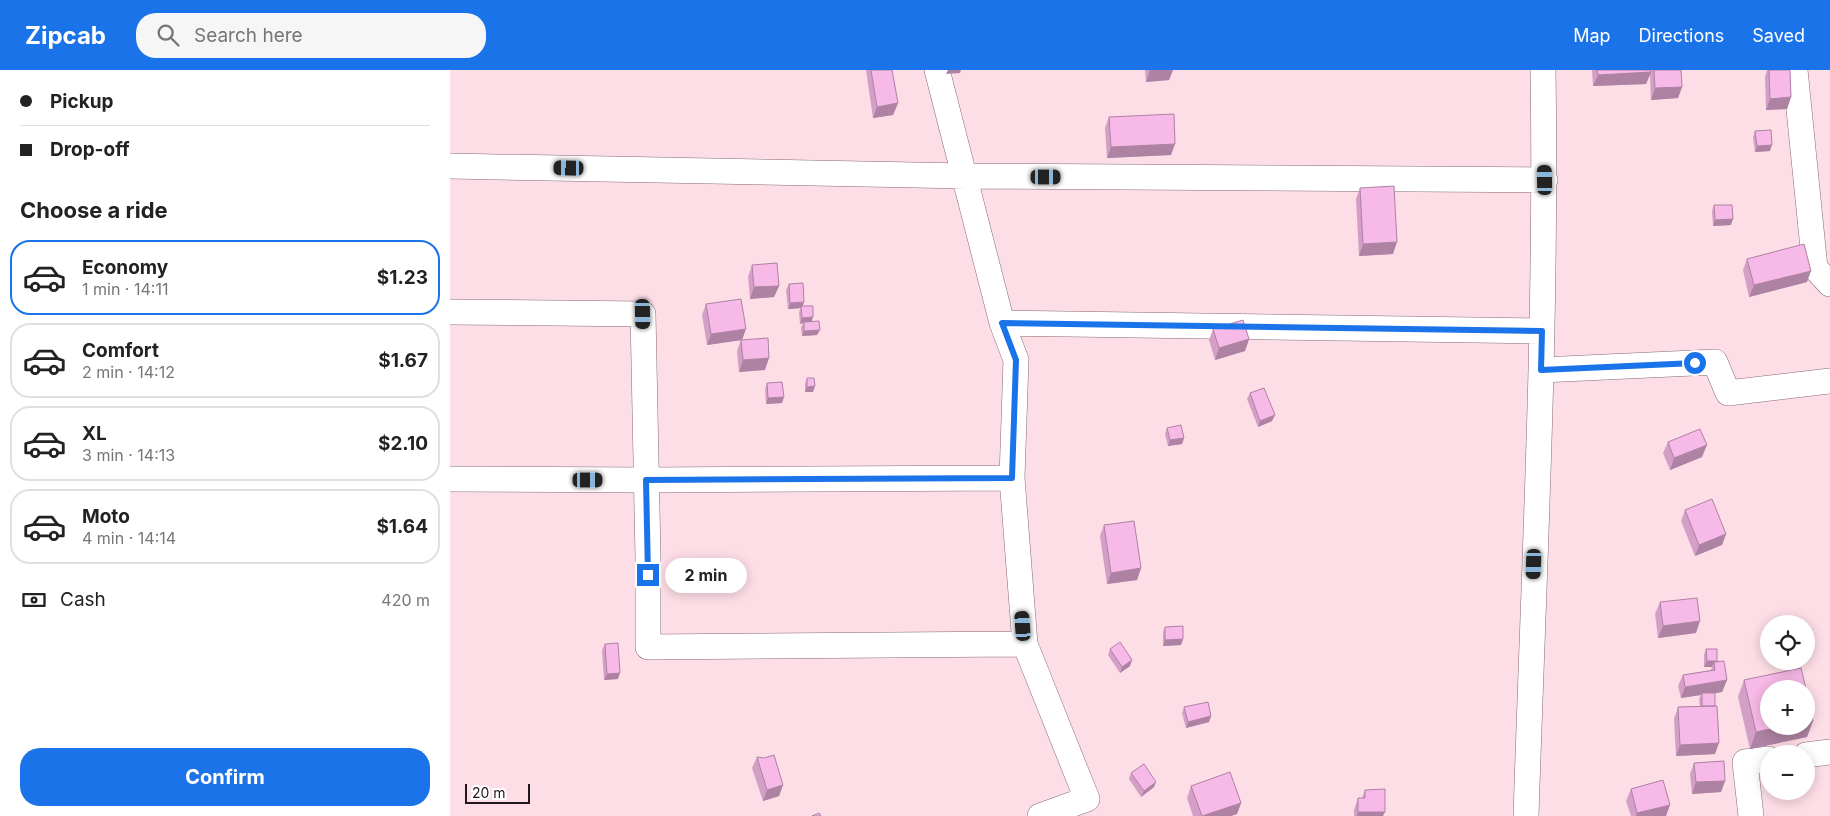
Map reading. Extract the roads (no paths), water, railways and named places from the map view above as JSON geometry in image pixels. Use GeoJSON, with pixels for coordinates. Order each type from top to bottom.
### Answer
{"type":"FeatureCollection","features":[{"type":"Feature","properties":{"kind":"street"},"geometry":{"type":"LineString","coordinates":[[937,70],[966,176],[1002,323],[1016,360],[1012,478],[1025,644],[1090,808],[1040,816]]}},
{"type":"Feature","properties":{"kind":"street"},"geometry":{"type":"LineString","coordinates":[[1526,816],[1542,331],[1545,180],[1543,70]]}},
{"type":"Feature","properties":{"kind":"street"},"geometry":{"type":"LineString","coordinates":[[1796,70],[1815,268],[1830,284]]}},
{"type":"Feature","properties":{"kind":"street"},"geometry":{"type":"LineString","coordinates":[[450,166],[966,176],[1545,180]]}},
{"type":"Feature","properties":{"kind":"street"},"geometry":{"type":"LineString","coordinates":[[450,312],[643,314],[648,647],[1025,644]]}},
{"type":"Feature","properties":{"kind":"street"},"geometry":{"type":"LineString","coordinates":[[1002,323],[1542,331]]}},
{"type":"Feature","properties":{"kind":"street"},"geometry":{"type":"LineString","coordinates":[[1541,370],[1715,362],[1728,393],[1830,381]]}},
{"type":"Feature","properties":{"kind":"street"},"geometry":{"type":"LineString","coordinates":[[450,479],[1012,478]]}},
{"type":"Feature","properties":{"kind":"street"},"geometry":{"type":"LineString","coordinates":[[1815,754],[1830,752]]}},
{"type":"Feature","properties":{"kind":"street"},"geometry":{"type":"LineString","coordinates":[[1751,816],[1745,762],[1760,760]]}}]}
